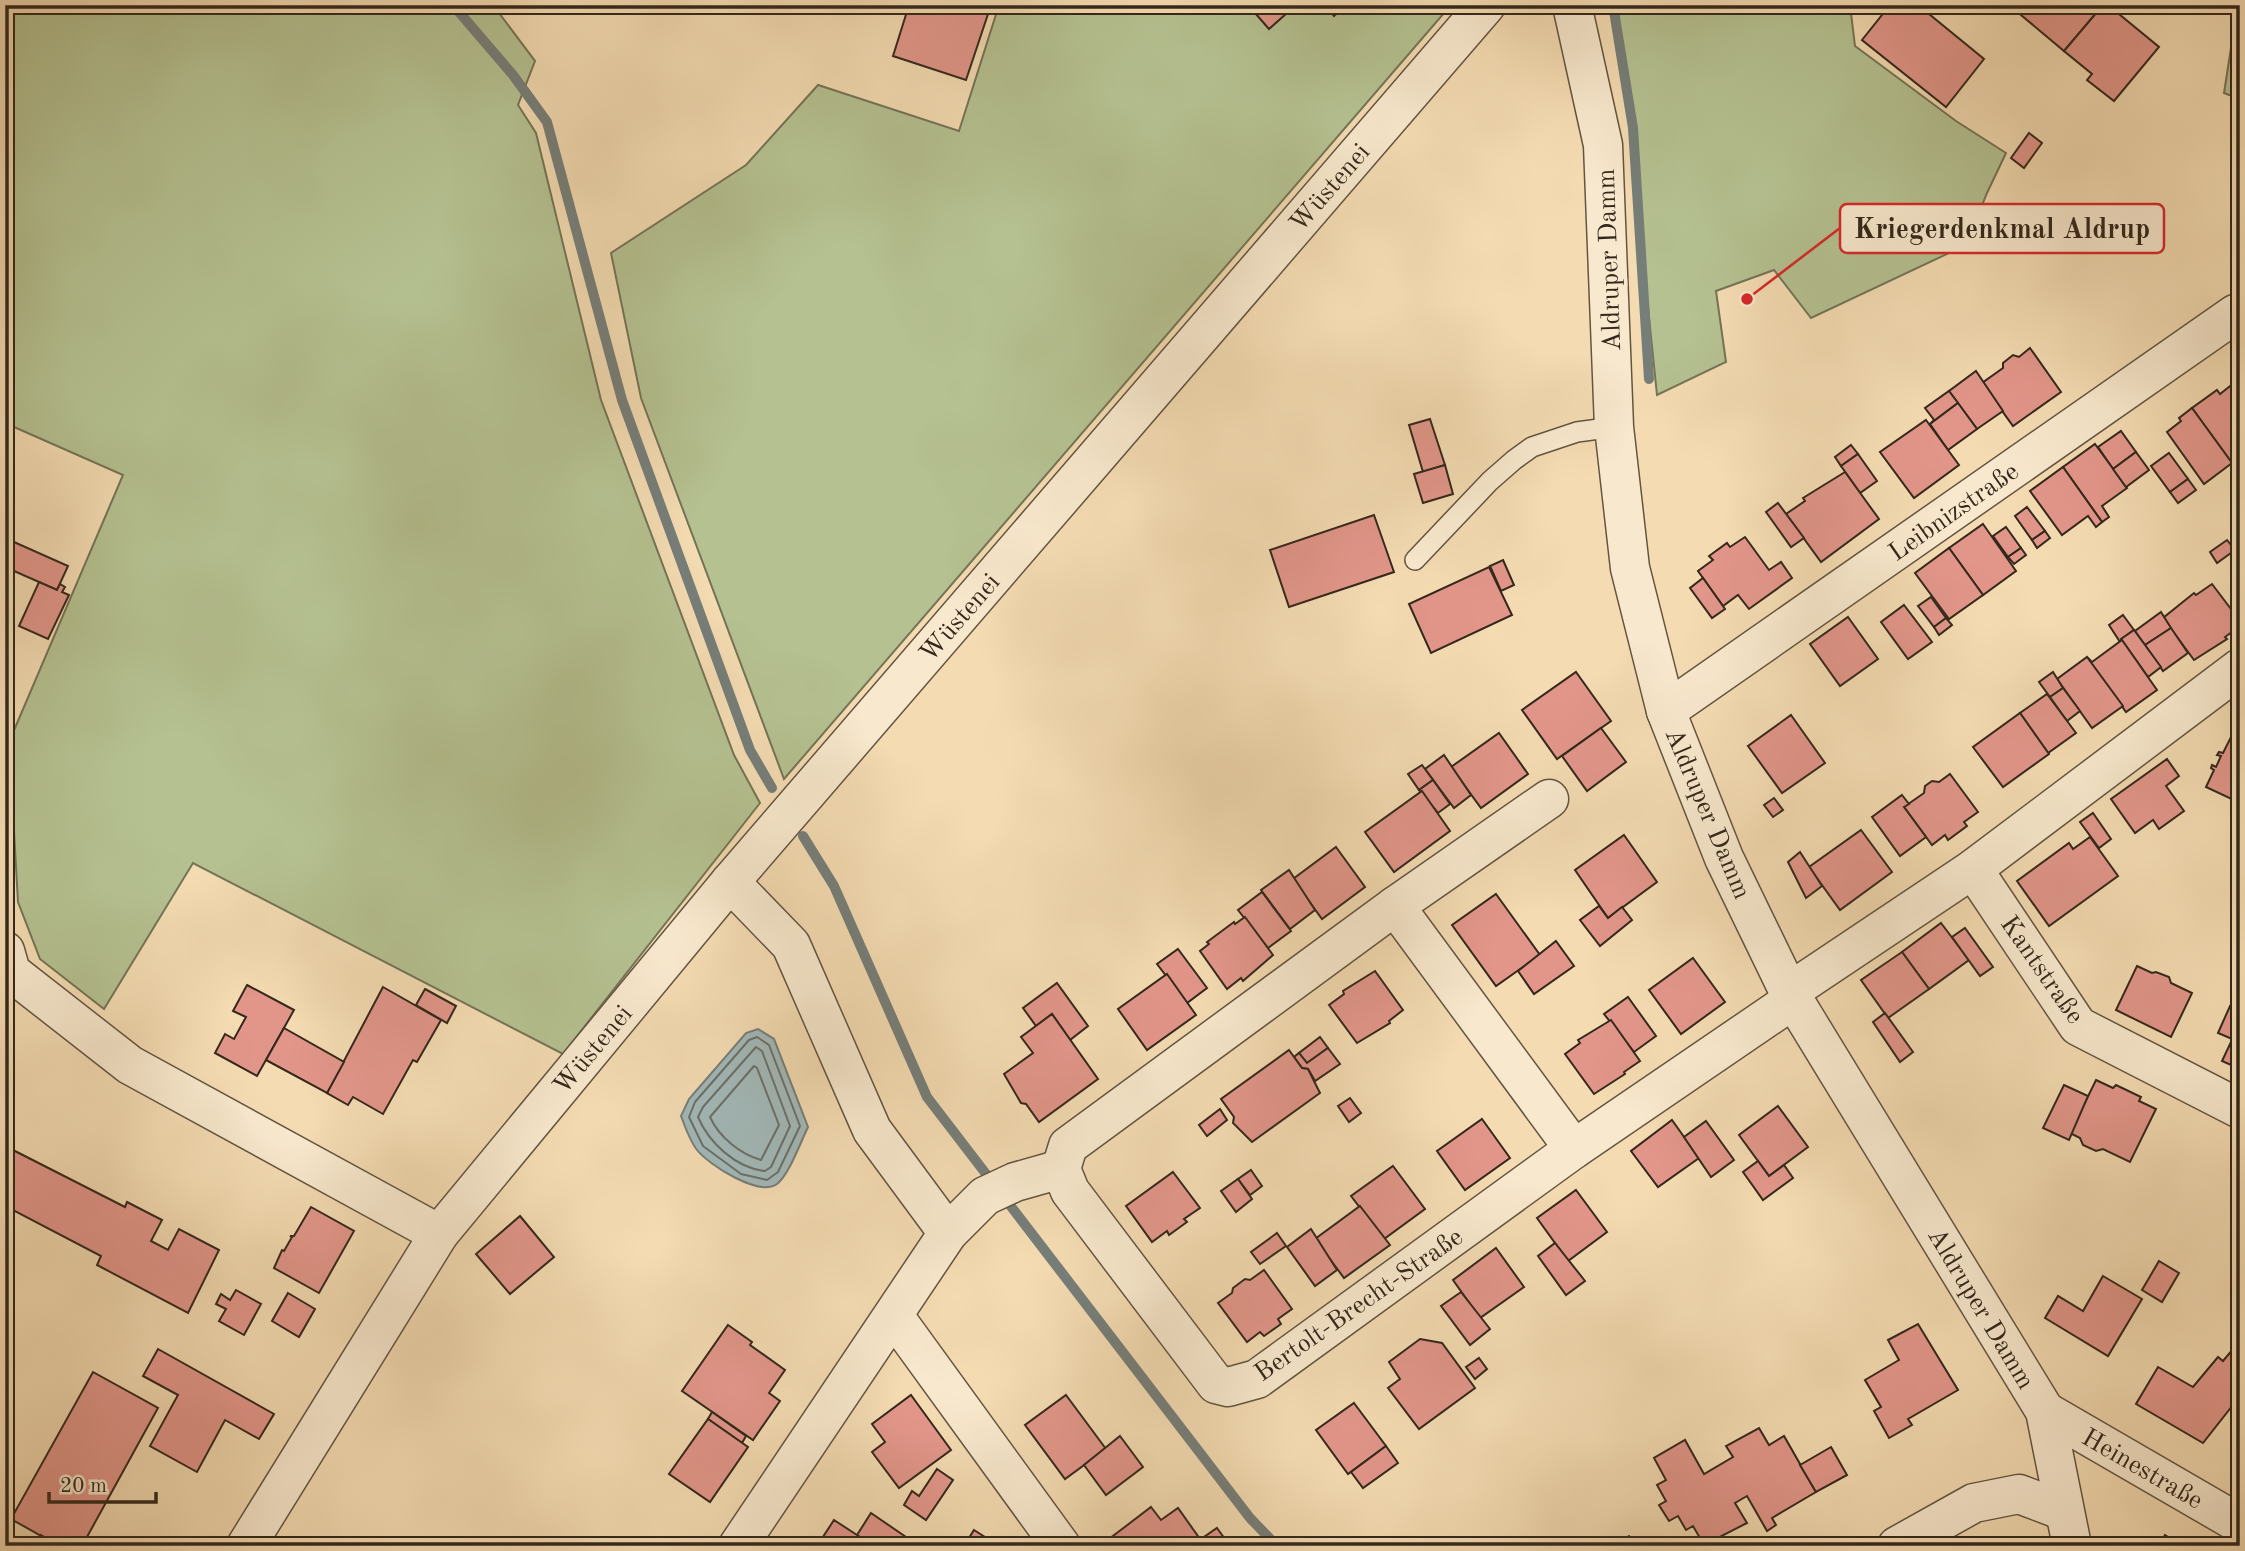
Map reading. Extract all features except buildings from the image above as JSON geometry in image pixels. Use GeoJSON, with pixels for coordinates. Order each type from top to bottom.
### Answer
{"type":"FeatureCollection","features":[{"type":"Feature","properties":{"kind":"street","name":"Wüstenei"},"geometry":{"type":"LineString","coordinates":[[246,1546],[439,1234],[730,882],[1486,5]]}},
{"type":"Feature","properties":{"kind":"street","name":"Aldruper Damm"},"geometry":{"type":"LineString","coordinates":[[1572,5],[1603,145],[1614,427],[1630,569],[1666,711],[1724,858],[1792,995],[2045,1411],[2068,1528]]}},
{"type":"Feature","properties":{"kind":"street","name":"Leibnizstraße"},"geometry":{"type":"LineString","coordinates":[[1666,711],[2235,314],[2240,317]]}},
{"type":"Feature","properties":{"kind":"street"},"geometry":{"type":"LineString","coordinates":[[1792,995],[1973,869],[2240,668]]}},
{"type":"Feature","properties":{"kind":"street"},"geometry":{"type":"LineString","coordinates":[[738,1546],[948,1233],[1000,1189],[1061,1169],[1068,1146],[1395,906],[1549,799]]}},
{"type":"Feature","properties":{"kind":"street","name":"Kantstraße"},"geometry":{"type":"LineString","coordinates":[[1973,869],[2078,1026],[2240,1110]]}},
{"type":"Feature","properties":{"kind":"street"},"geometry":{"type":"LineString","coordinates":[[730,882],[791,945],[872,1130],[948,1233]]}},
{"type":"Feature","properties":{"kind":"street"},"geometry":{"type":"LineString","coordinates":[[1395,906],[1574,1149]]}},
{"type":"Feature","properties":{"kind":"street"},"geometry":{"type":"LineString","coordinates":[[5,951],[11,972],[130,1065],[439,1234]]}},
{"type":"Feature","properties":{"kind":"street","name":"Bertolt-Brecht-Straße"},"geometry":{"type":"LineString","coordinates":[[1061,1169],[1070,1191],[1216,1384],[1228,1387],[1257,1379],[1792,995]]}},
{"type":"Feature","properties":{"kind":"street"},"geometry":{"type":"LineString","coordinates":[[894,1316],[1061,1546]]}},
{"type":"Feature","properties":{"kind":"street","name":"Heinestraße"},"geometry":{"type":"LineString","coordinates":[[2045,1411],[2240,1524]]}},
{"type":"Feature","properties":{"kind":"street"},"geometry":{"type":"LineString","coordinates":[[1897,1546],[1974,1503],[2019,1494],[2068,1528]]}},
{"type":"Feature","properties":{"kind":"lane"},"geometry":{"type":"LineString","coordinates":[[1415,559],[1490,481],[1532,447],[1577,432],[1614,427]]}},
{"type":"Feature","properties":{"kind":"green space"},"geometry":{"type":"Polygon","coordinates":[[[5,5],[493,5],[535,61],[518,105],[536,133],[601,400],[734,755],[760,803],[563,1054],[193,863],[104,1009],[40,959],[18,902],[9,742],[123,475],[5,423],[5,5]]]}},
{"type":"Feature","properties":{"kind":"green space"},"geometry":{"type":"Polygon","coordinates":[[[999,5],[1451,5],[784,779],[641,398],[611,253],[746,165],[818,85],[959,131],[999,5]]]}},
{"type":"Feature","properties":{"kind":"green space"},"geometry":{"type":"Polygon","coordinates":[[[1617,5],[1850,5],[1855,46],[1956,121],[2006,153],[1966,245],[1811,318],[1774,270],[1716,291],[1726,362],[1657,395],[1617,5]]]}},
{"type":"Feature","properties":{"kind":"green space"},"geometry":{"type":"Polygon","coordinates":[[[2233,5],[2240,5],[2240,99],[2224,93],[2237,9],[2233,5]]]}},
{"type":"Feature","properties":{"kind":"water"},"geometry":{"type":"Polygon","coordinates":[[[758,1029],[774,1039],[808,1127],[786,1173],[777,1184],[769,1187],[747,1183],[723,1171],[703,1156],[694,1146],[681,1116],[689,1099],[746,1033],[758,1029]]]}},
{"type":"Feature","properties":{"kind":"waterway"},"geometry":{"type":"LineString","coordinates":[[453,5],[513,75],[547,122],[622,400],[750,750],[772,788]]}},
{"type":"Feature","properties":{"kind":"waterway"},"geometry":{"type":"LineString","coordinates":[[1613,5],[1633,128],[1649,379]]}},
{"type":"Feature","properties":{"kind":"waterway"},"geometry":{"type":"LineString","coordinates":[[803,836],[834,886],[927,1097],[1250,1518],[1277,1546]]}},
{"type":"Feature","properties":{"kind":"place","name":"Kriegerdenkmal Aldrup"},"geometry":{"type":"Point","coordinates":[1747,299]}}]}
